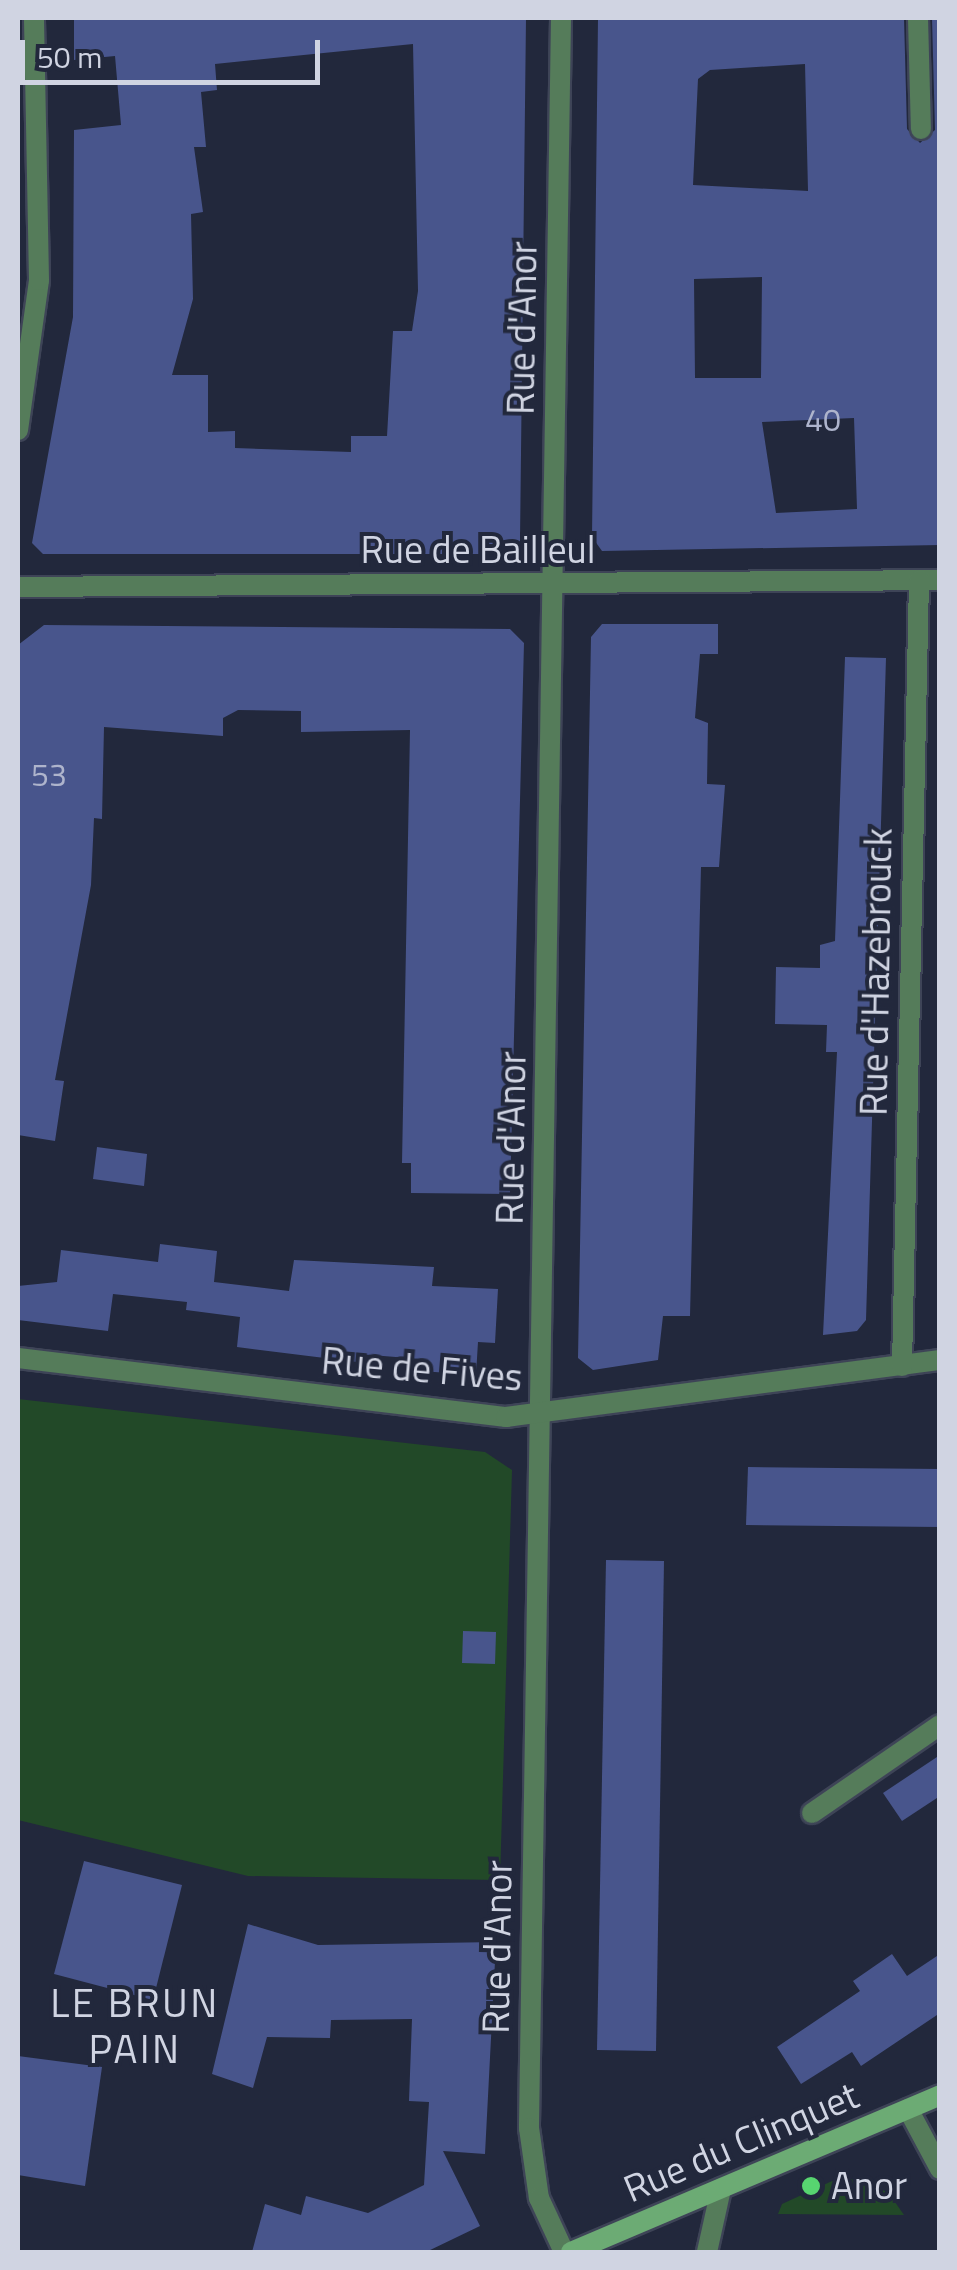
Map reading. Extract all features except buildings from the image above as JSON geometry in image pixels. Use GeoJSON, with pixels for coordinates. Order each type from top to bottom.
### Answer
{"type":"FeatureCollection","features":[{"type":"Feature","properties":{"kind":"street"},"geometry":{"type":"LineString","coordinates":[[18,430],[39,280],[34,18]]}},
{"type":"Feature","properties":{"kind":"street","name":"Rue d'Anor"},"geometry":{"type":"LineString","coordinates":[[561,18],[529,2128],[539,2198],[568,2252]]}},
{"type":"Feature","properties":{"kind":"street"},"geometry":{"type":"LineString","coordinates":[[918,18],[921,129]]}},
{"type":"Feature","properties":{"kind":"street","name":"Rue de Bailleul"},"geometry":{"type":"LineString","coordinates":[[18,586],[554,586],[930,580]]}},
{"type":"Feature","properties":{"kind":"street","name":"Rue d'Hazebrouck"},"geometry":{"type":"LineString","coordinates":[[902,1366],[930,580]]}},
{"type":"Feature","properties":{"kind":"street","name":"Rue de Fives"},"geometry":{"type":"LineString","coordinates":[[18,1358],[456,1413],[542,1414],[940,1360]]}},
{"type":"Feature","properties":{"kind":"street"},"geometry":{"type":"LineString","coordinates":[[812,1813],[940,1725]]}},
{"type":"Feature","properties":{"kind":"street","name":"Rue du Clinquet"},"geometry":{"type":"LineString","coordinates":[[568,2252],[940,2095]]}},
{"type":"Feature","properties":{"kind":"street"},"geometry":{"type":"LineString","coordinates":[[908,2109],[940,2169]]}},
{"type":"Feature","properties":{"kind":"street"},"geometry":{"type":"LineString","coordinates":[[707,2252],[721,2189]]}},
{"type":"Feature","properties":{"kind":"green space"},"geometry":{"type":"Polygon","coordinates":[[[18,1399],[485,1452],[512,1470],[500,1880],[248,1876],[18,1820],[18,1399]]]}},
{"type":"Feature","properties":{"kind":"green space"},"geometry":{"type":"Polygon","coordinates":[[[843,2176],[888,2192],[904,2215],[778,2214],[782,2204],[843,2176]]]}},
{"type":"Feature","properties":{"kind":"place","name":"Anor"},"geometry":{"type":"Point","coordinates":[811,2186]}},
{"type":"Feature","properties":{"kind":"district","name":"LE BRUN PAIN"},"geometry":{"type":"Point","coordinates":[135,2026]}}]}
